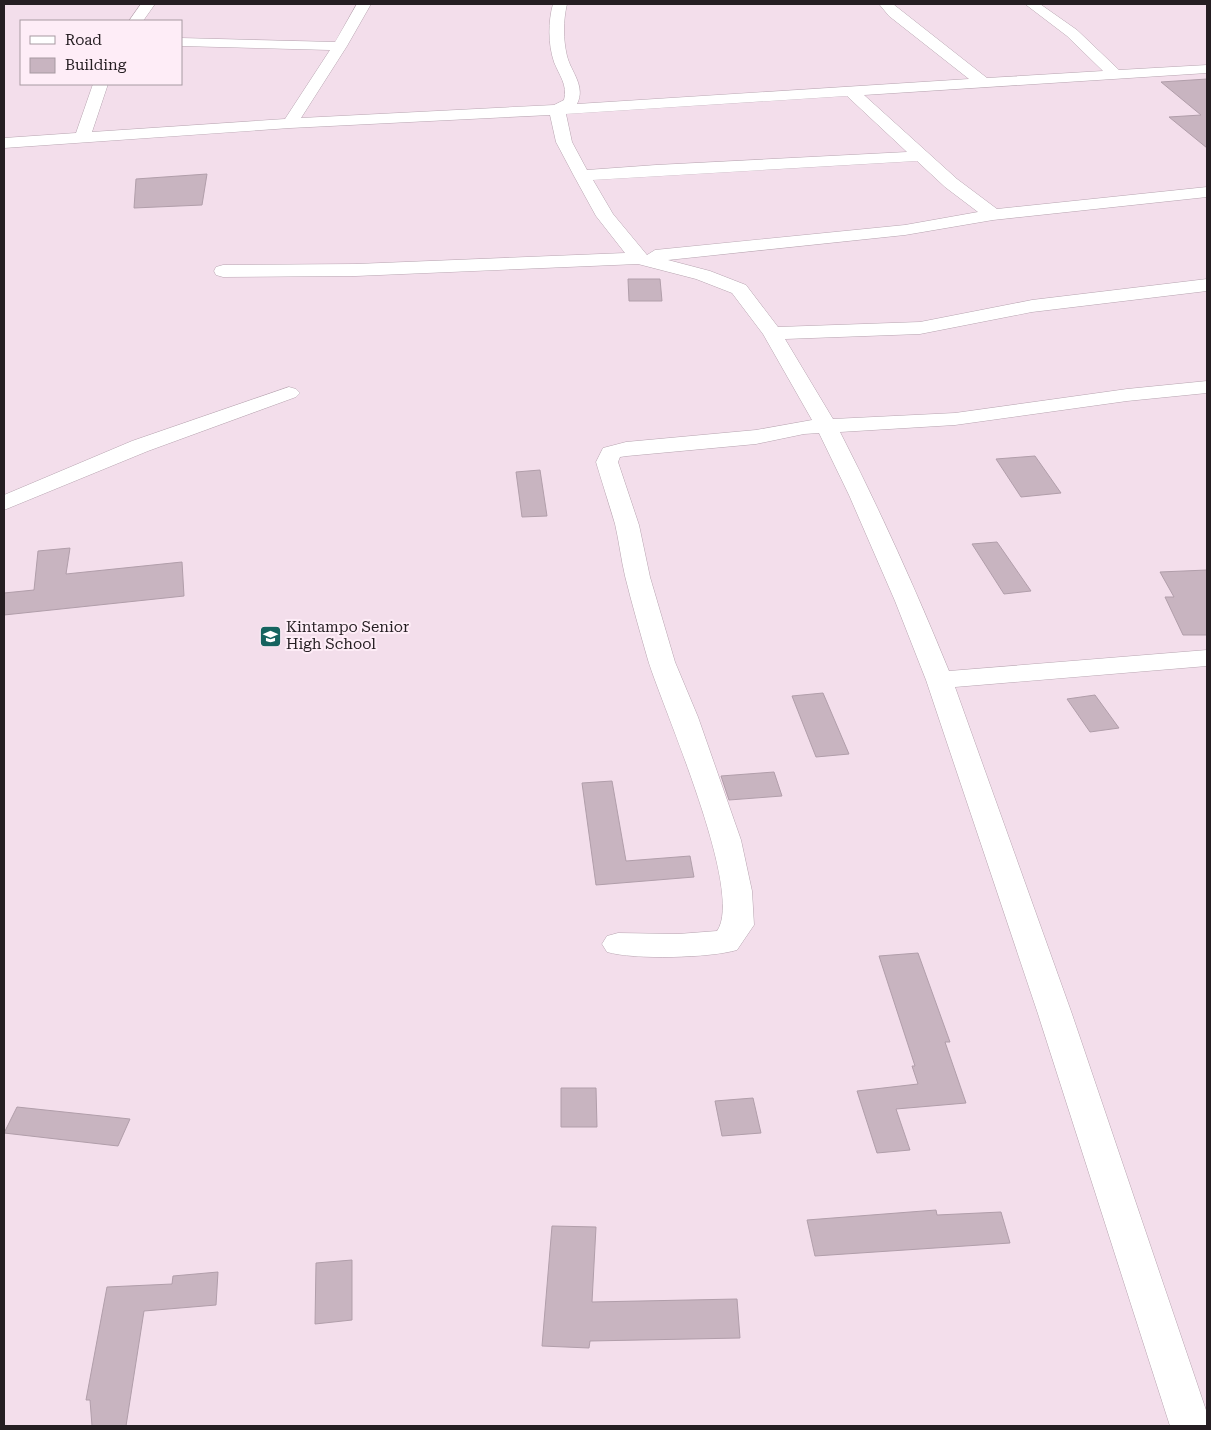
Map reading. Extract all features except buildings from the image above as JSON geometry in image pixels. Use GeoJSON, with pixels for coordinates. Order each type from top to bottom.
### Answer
{"type":"FeatureCollection","features":[{"type":"Feature","properties":{"kind":"street"},"geometry":{"type":"LineString","coordinates":[[137,20],[148,4]]}},
{"type":"Feature","properties":{"kind":"street"},"geometry":{"type":"LineString","coordinates":[[290,123],[340,46],[364,4]]}},
{"type":"Feature","properties":{"kind":"street"},"geometry":{"type":"LineString","coordinates":[[557,110],[571,102],[574,89],[561,60],[558,46],[560,4]]}},
{"type":"Feature","properties":{"kind":"street"},"geometry":{"type":"LineString","coordinates":[[886,4],[983,83]]}},
{"type":"Feature","properties":{"kind":"street"},"geometry":{"type":"LineString","coordinates":[[1032,4],[1072,33],[1116,75]]}},
{"type":"Feature","properties":{"kind":"street"},"geometry":{"type":"LineString","coordinates":[[182,42],[340,46]]}},
{"type":"Feature","properties":{"kind":"street"},"geometry":{"type":"LineString","coordinates":[[4,144],[290,123],[557,110],[1207,69]]}},
{"type":"Feature","properties":{"kind":"street"},"geometry":{"type":"LineString","coordinates":[[82,138],[100,85]]}},
{"type":"Feature","properties":{"kind":"street"},"geometry":{"type":"LineString","coordinates":[[850,91],[951,183],[993,215]]}},
{"type":"Feature","properties":{"kind":"street"},"geometry":{"type":"LineString","coordinates":[[557,110],[564,142],[582,176],[605,216],[638,258],[703,275],[739,289],[772,332],[826,425],[861,495],[904,592],[939,680],[1055,1014],[1191,1426]]}},
{"type":"Feature","properties":{"kind":"street"},"geometry":{"type":"LineString","coordinates":[[582,176],[656,170],[921,156]]}},
{"type":"Feature","properties":{"kind":"street"},"geometry":{"type":"LineString","coordinates":[[223,271],[356,270],[638,258],[905,230],[993,215],[1207,192]]}},
{"type":"Feature","properties":{"kind":"street"},"geometry":{"type":"LineString","coordinates":[[772,332],[920,328],[1032,306],[1207,285]]}},
{"type":"Feature","properties":{"kind":"street"},"geometry":{"type":"LineString","coordinates":[[618,944],[678,945],[726,942],[738,925],[738,891],[726,840],[684,717],[662,662],[638,577],[627,525],[607,462],[611,453],[626,448],[748,438],[783,430],[826,425],[887,424],[955,418],[1127,395],[1207,387]]}},
{"type":"Feature","properties":{"kind":"street"},"geometry":{"type":"LineString","coordinates":[[4,503],[140,446],[289,393]]}},
{"type":"Feature","properties":{"kind":"street"},"geometry":{"type":"LineString","coordinates":[[939,680],[1207,658]]}},
{"type":"Feature","properties":{"kind":"place","name":"Kintampo Senior High School"},"geometry":{"type":"Point","coordinates":[270,636]}}]}
